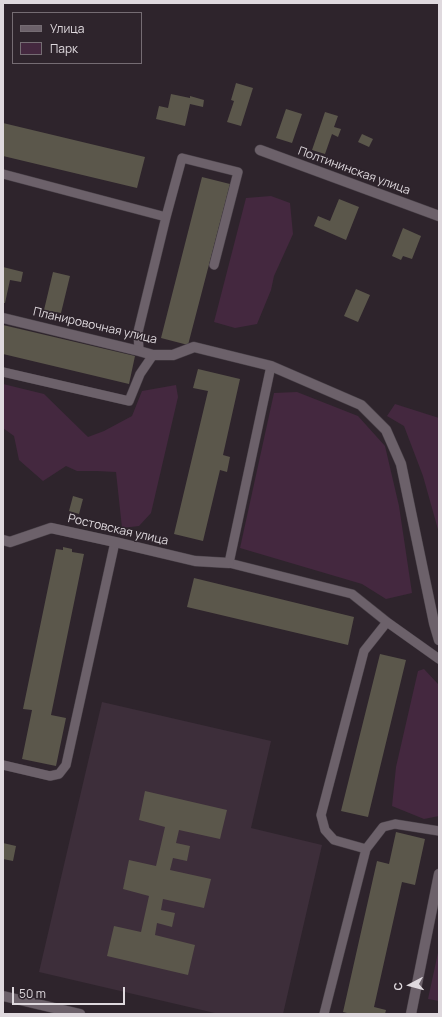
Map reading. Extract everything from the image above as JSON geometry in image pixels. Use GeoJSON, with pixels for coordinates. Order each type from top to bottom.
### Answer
{"type":"FeatureCollection","features":[{"type":"Feature","properties":{"kind":"street","name":"Полтининская улица"},"geometry":{"type":"LineString","coordinates":[[260,150],[439,216]]}},
{"type":"Feature","properties":{"kind":"street","name":"Планировочная улица"},"geometry":{"type":"LineString","coordinates":[[3,318],[153,355],[173,355],[194,346],[272,366],[360,405],[386,430],[401,464],[434,623],[439,640]]}},
{"type":"Feature","properties":{"kind":"street","name":"Ростовская улица"},"geometry":{"type":"LineString","coordinates":[[3,540],[10,542],[50,528],[195,561],[229,563]]}},
{"type":"Feature","properties":{"kind":"street"},"geometry":{"type":"LineString","coordinates":[[411,1014],[439,874]]}},
{"type":"Feature","properties":{"kind":"street"},"geometry":{"type":"LineString","coordinates":[[3,996],[54,1011],[80,1014]]}},
{"type":"Feature","properties":{"kind":"lane"},"geometry":{"type":"LineString","coordinates":[[139,351],[138,332],[182,158],[238,172],[214,265]]}},
{"type":"Feature","properties":{"kind":"lane"},"geometry":{"type":"LineString","coordinates":[[3,174],[166,217]]}},
{"type":"Feature","properties":{"kind":"lane"},"geometry":{"type":"LineString","coordinates":[[3,372],[129,401],[140,374],[153,355]]}},
{"type":"Feature","properties":{"kind":"lane"},"geometry":{"type":"LineString","coordinates":[[272,366],[229,563],[352,594],[387,622],[439,659]]}},
{"type":"Feature","properties":{"kind":"lane"},"geometry":{"type":"LineString","coordinates":[[3,765],[50,776],[59,774],[66,765],[115,542]]}},
{"type":"Feature","properties":{"kind":"lane"},"geometry":{"type":"LineString","coordinates":[[366,849],[334,840],[325,830],[321,815],[364,651],[387,622]]}},
{"type":"Feature","properties":{"kind":"lane"},"geometry":{"type":"LineString","coordinates":[[324,1014],[366,849],[382,827],[395,824],[439,831]]}},
{"type":"Feature","properties":{"kind":"shaded area"},"geometry":{"type":"Polygon","coordinates":[[[102,702],[271,741],[251,828],[322,845],[283,1014],[219,1014],[39,972],[102,702]]]}},
{"type":"Feature","properties":{"kind":"green space"},"geometry":{"type":"Polygon","coordinates":[[[271,196],[290,203],[293,234],[274,276],[271,290],[257,324],[235,328],[214,322],[246,198],[271,196]]]}},
{"type":"Feature","properties":{"kind":"green space"},"geometry":{"type":"Polygon","coordinates":[[[3,384],[44,394],[88,437],[104,431],[132,416],[142,391],[176,385],[178,397],[151,513],[139,526],[122,528],[116,472],[77,471],[66,466],[43,481],[19,460],[14,436],[3,428],[3,384]]]}},
{"type":"Feature","properties":{"kind":"green space"},"geometry":{"type":"Polygon","coordinates":[[[297,392],[358,416],[385,446],[399,506],[412,593],[386,599],[362,584],[240,548],[274,393],[297,392]]]}},
{"type":"Feature","properties":{"kind":"green space"},"geometry":{"type":"Polygon","coordinates":[[[395,404],[439,418],[439,533],[423,476],[404,426],[387,416],[395,404]]]}},
{"type":"Feature","properties":{"kind":"green space"},"geometry":{"type":"Polygon","coordinates":[[[424,669],[438,684],[439,816],[424,819],[392,806],[396,767],[418,671],[424,669]]]}},
{"type":"Feature","properties":{"kind":"green space"},"geometry":{"type":"Polygon","coordinates":[[[439,948],[439,1001],[428,999],[439,948]]]}},
{"type":"Feature","properties":{"kind":"building"},"geometry":{"type":"Polygon","coordinates":[[[236,83],[253,88],[241,126],[227,122],[234,101],[231,100],[236,83]]]}},
{"type":"Feature","properties":{"kind":"building"},"geometry":{"type":"Polygon","coordinates":[[[171,94],[190,98],[190,96],[204,100],[203,107],[190,104],[185,126],[156,119],[159,106],[168,108],[171,94]]]}},
{"type":"Feature","properties":{"kind":"building"},"geometry":{"type":"Polygon","coordinates":[[[286,109],[302,114],[292,143],[276,138],[286,109]]]}},
{"type":"Feature","properties":{"kind":"building"},"geometry":{"type":"Polygon","coordinates":[[[325,112],[338,116],[334,127],[341,129],[338,137],[332,134],[325,154],[312,150],[325,112]]]}},
{"type":"Feature","properties":{"kind":"building"},"geometry":{"type":"Polygon","coordinates":[[[3,123],[145,157],[137,188],[3,156],[3,123]]]}},
{"type":"Feature","properties":{"kind":"building"},"geometry":{"type":"Polygon","coordinates":[[[362,134],[373,139],[369,147],[358,142],[362,134]]]}},
{"type":"Feature","properties":{"kind":"building"},"geometry":{"type":"Polygon","coordinates":[[[202,177],[230,184],[188,345],[161,338],[202,177]]]}},
{"type":"Feature","properties":{"kind":"building"},"geometry":{"type":"Polygon","coordinates":[[[339,199],[359,207],[346,240],[314,226],[318,216],[330,221],[339,199]]]}},
{"type":"Feature","properties":{"kind":"building"},"geometry":{"type":"Polygon","coordinates":[[[403,228],[421,236],[412,259],[403,256],[401,260],[392,256],[403,228]]]}},
{"type":"Feature","properties":{"kind":"building"},"geometry":{"type":"Polygon","coordinates":[[[3,267],[23,272],[21,282],[10,280],[5,303],[3,303],[3,267]]]}},
{"type":"Feature","properties":{"kind":"building"},"geometry":{"type":"Polygon","coordinates":[[[53,272],[70,276],[61,313],[44,310],[53,272]]]}},
{"type":"Feature","properties":{"kind":"building"},"geometry":{"type":"Polygon","coordinates":[[[356,289],[370,295],[358,322],[344,316],[356,289]]]}},
{"type":"Feature","properties":{"kind":"building"},"geometry":{"type":"Polygon","coordinates":[[[3,325],[135,356],[129,384],[3,354],[3,325]]]}},
{"type":"Feature","properties":{"kind":"building"},"geometry":{"type":"Polygon","coordinates":[[[198,369],[240,379],[223,455],[230,457],[227,472],[220,470],[203,541],[174,534],[208,391],[193,388],[198,369]]]}},
{"type":"Feature","properties":{"kind":"building"},"geometry":{"type":"Polygon","coordinates":[[[73,496],[83,499],[79,514],[69,511],[73,496]]]}},
{"type":"Feature","properties":{"kind":"building"},"geometry":{"type":"Polygon","coordinates":[[[63,547],[72,549],[72,552],[84,554],[51,715],[66,718],[56,766],[22,759],[32,710],[23,709],[56,549],[63,550],[63,547]]]}},
{"type":"Feature","properties":{"kind":"building"},"geometry":{"type":"Polygon","coordinates":[[[194,578],[354,617],[348,645],[187,607],[194,578]]]}},
{"type":"Feature","properties":{"kind":"building"},"geometry":{"type":"Polygon","coordinates":[[[380,654],[406,660],[368,817],[341,811],[380,654]]]}},
{"type":"Feature","properties":{"kind":"building"},"geometry":{"type":"Polygon","coordinates":[[[145,791],[227,810],[220,839],[179,830],[176,843],[190,846],[187,861],[173,858],[170,870],[211,879],[204,908],[163,899],[161,910],[175,913],[172,927],[157,923],[155,935],[195,945],[188,975],[107,956],[114,926],[141,932],[149,896],[123,889],[129,860],[156,866],[165,827],[139,820],[145,791]]]}},
{"type":"Feature","properties":{"kind":"building"},"geometry":{"type":"Polygon","coordinates":[[[396,832],[425,839],[415,885],[402,882],[374,1007],[386,1010],[385,1014],[351,1014],[343,1012],[377,861],[389,864],[396,832]]]}},
{"type":"Feature","properties":{"kind":"building"},"geometry":{"type":"Polygon","coordinates":[[[3,843],[16,846],[13,861],[3,859],[3,843]]]}}]}
